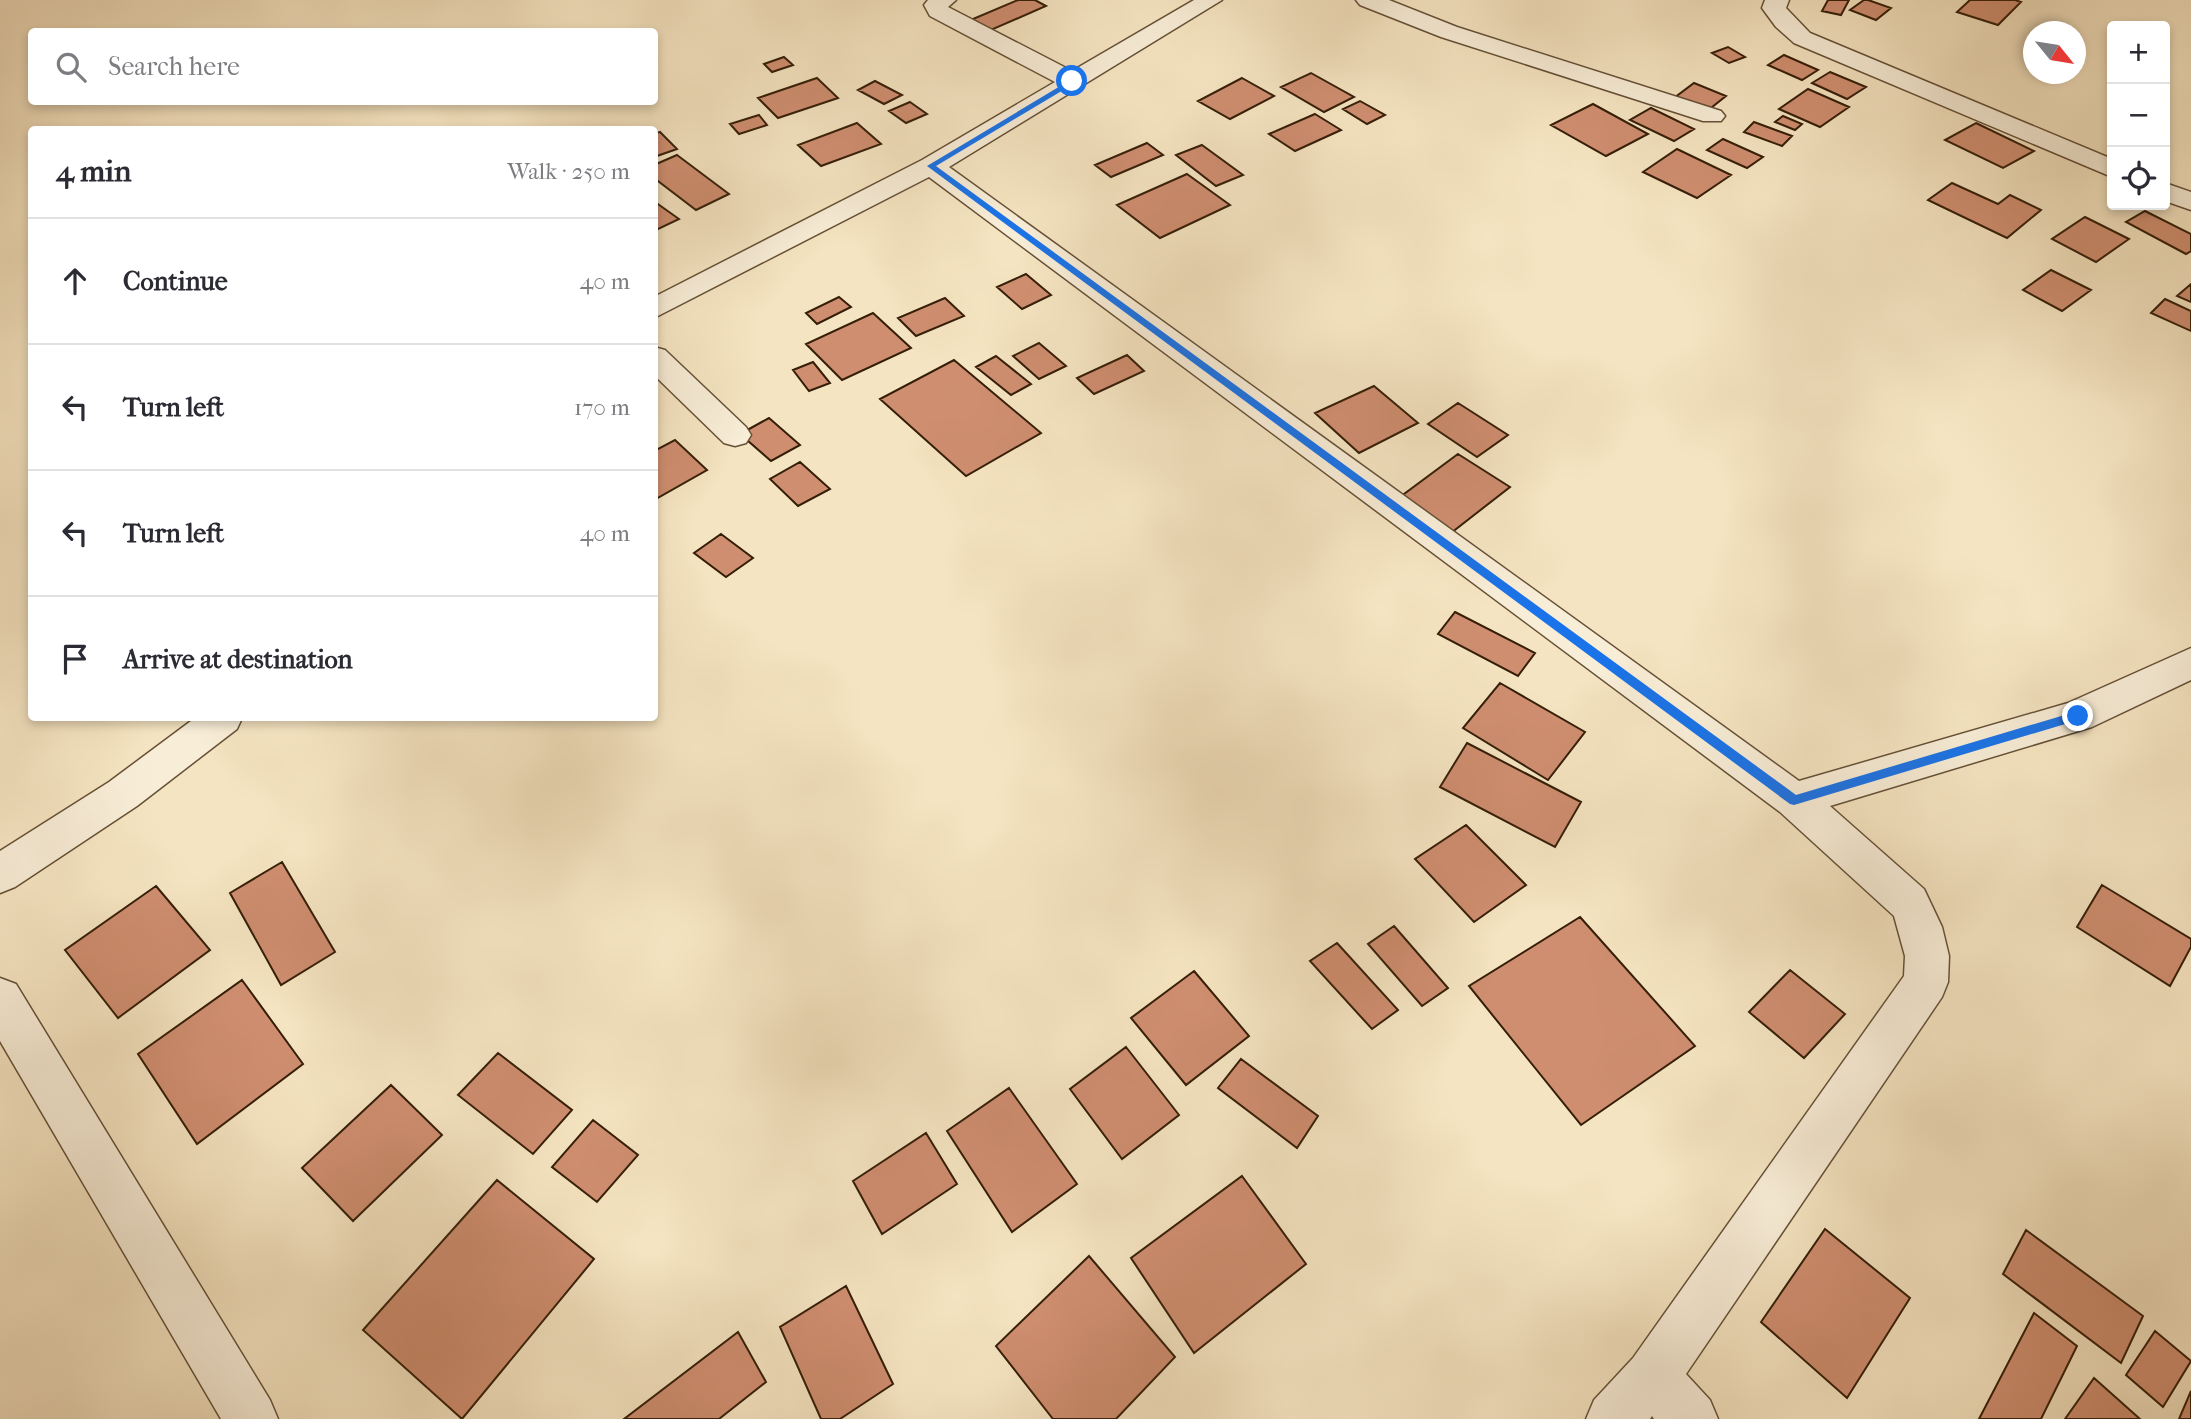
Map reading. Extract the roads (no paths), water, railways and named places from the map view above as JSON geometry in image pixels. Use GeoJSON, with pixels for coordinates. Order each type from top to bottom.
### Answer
{"type":"FeatureCollection","features":[{"type":"Feature","properties":{"kind":"street"},"geometry":{"type":"LineString","coordinates":[[944,0],[936,5],[938,11],[1072,81]]}},
{"type":"Feature","properties":{"kind":"street"},"geometry":{"type":"LineString","coordinates":[[658,307],[931,166],[1210,0]]}},
{"type":"Feature","properties":{"kind":"street"},"geometry":{"type":"LineString","coordinates":[[1368,0],[1449,32],[1712,116]]}},
{"type":"Feature","properties":{"kind":"street"},"geometry":{"type":"LineString","coordinates":[[1777,0],[1774,8],[1784,22],[1802,38],[2107,167]]}},
{"type":"Feature","properties":{"kind":"street"},"geometry":{"type":"LineString","coordinates":[[931,166],[1794,800],[1909,903],[1920,927],[1927,956],[1926,982],[1652,1377],[1613,1419]]}},
{"type":"Feature","properties":{"kind":"street"},"geometry":{"type":"LineString","coordinates":[[2170,193],[2191,202]]}},
{"type":"Feature","properties":{"kind":"street"},"geometry":{"type":"LineString","coordinates":[[658,361],[735,435]]}},
{"type":"Feature","properties":{"kind":"street"},"geometry":{"type":"LineString","coordinates":[[1794,800],[2078,716],[2191,663]]}},
{"type":"Feature","properties":{"kind":"street"},"geometry":{"type":"LineString","coordinates":[[0,874],[123,794],[219,721]]}},
{"type":"Feature","properties":{"kind":"street"},"geometry":{"type":"LineString","coordinates":[[0,999],[251,1419]]}},
{"type":"Feature","properties":{"kind":"street"},"geometry":{"type":"LineString","coordinates":[[1652,1377],[1691,1419]]}}]}
